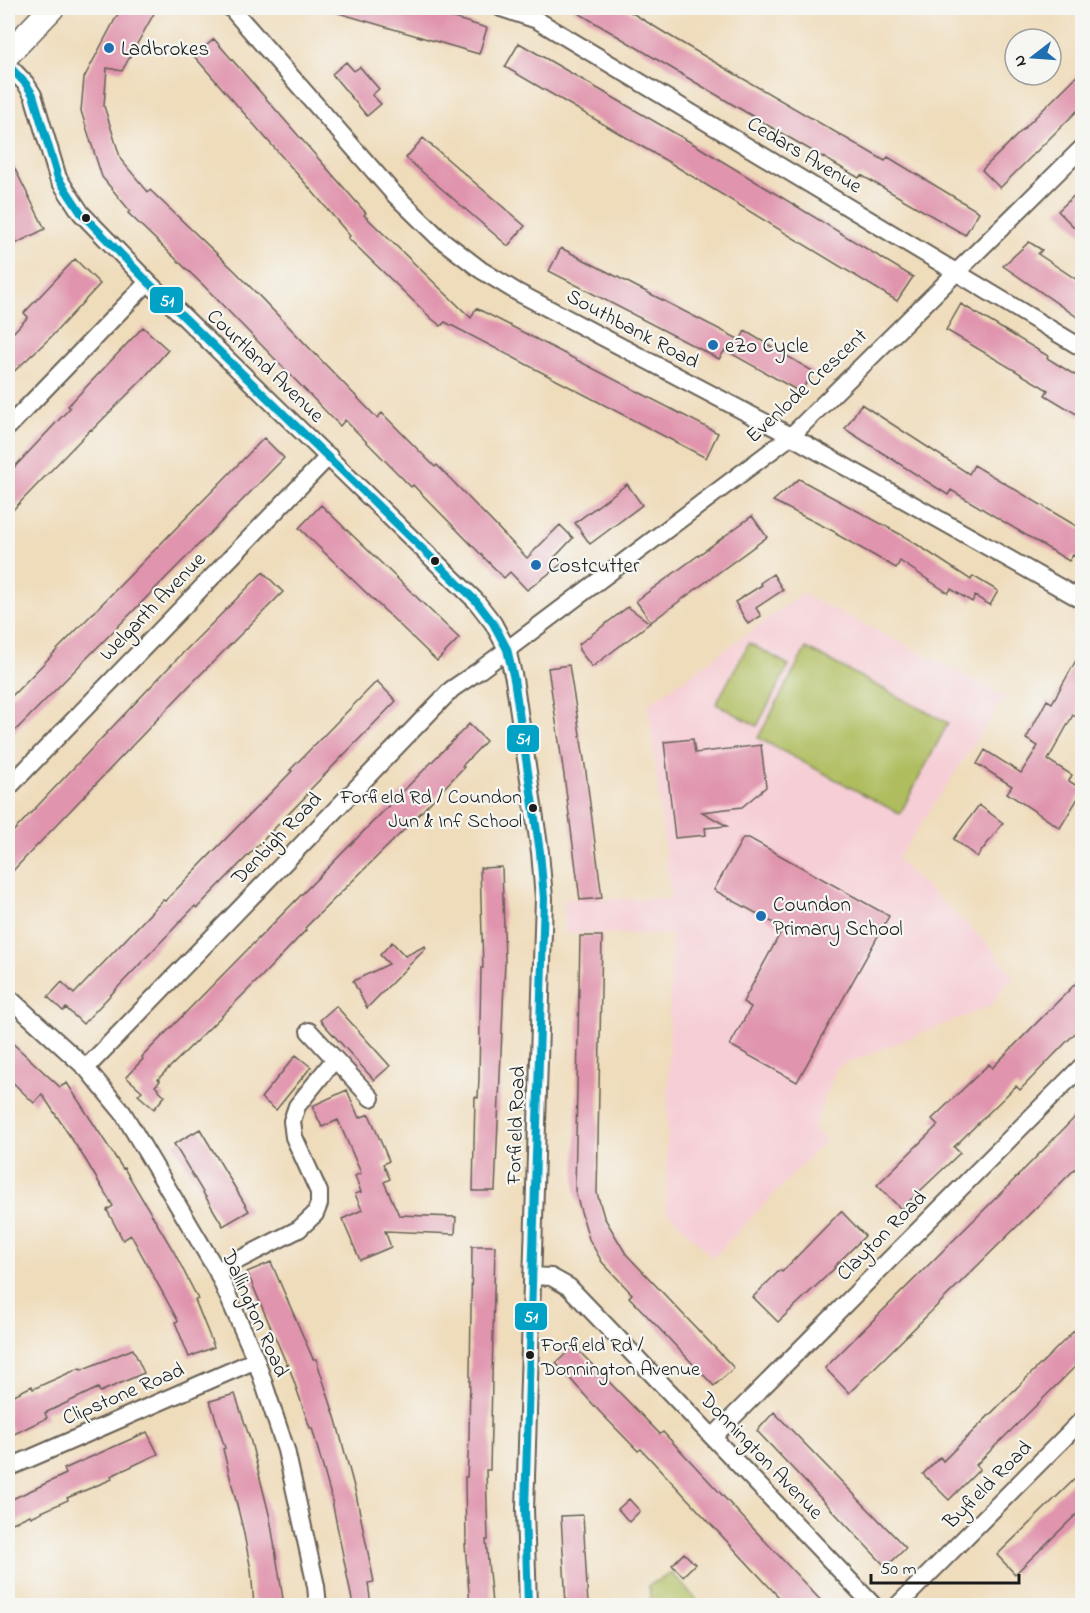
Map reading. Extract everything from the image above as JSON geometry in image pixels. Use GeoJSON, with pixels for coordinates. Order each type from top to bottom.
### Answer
{"type":"FeatureCollection","features":[{"type":"Feature","properties":{"kind":"street"},"geometry":{"type":"LineString","coordinates":[[8,54],[52,8]]}},
{"type":"Feature","properties":{"kind":"street","name":"Southbank Road"},"geometry":{"type":"LineString","coordinates":[[231,8],[394,194],[438,237],[464,257],[517,292],[791,436],[1083,600]]}},
{"type":"Feature","properties":{"kind":"street","name":"Cedars Avenue"},"geometry":{"type":"LineString","coordinates":[[501,8],[537,20],[1083,348]]}},
{"type":"Feature","properties":{"kind":"street","name":"Courtland Avenue"},"geometry":{"type":"LineString","coordinates":[[8,65],[33,95],[58,178],[81,213],[148,282],[476,601],[493,623],[507,649]]}},
{"type":"Feature","properties":{"kind":"street","name":"Evenlode Crescent"},"geometry":{"type":"LineString","coordinates":[[507,649],[791,436],[1083,148]]}},
{"type":"Feature","properties":{"kind":"street"},"geometry":{"type":"LineString","coordinates":[[8,428],[148,282]]}},
{"type":"Feature","properties":{"kind":"street","name":"Welgarth Avenue"},"geometry":{"type":"LineString","coordinates":[[8,788],[328,456]]}},
{"type":"Feature","properties":{"kind":"street","name":"Denbigh Road"},"geometry":{"type":"LineString","coordinates":[[86,1068],[452,689],[507,649]]}},
{"type":"Feature","properties":{"kind":"street","name":"Forfield Road"},"geometry":{"type":"LineString","coordinates":[[507,649],[514,679],[540,852],[544,898],[525,1509],[528,1605]]}},
{"type":"Feature","properties":{"kind":"street","name":"Dallington Road"},"geometry":{"type":"LineString","coordinates":[[8,998],[86,1068],[123,1113],[217,1271],[256,1360],[286,1450],[316,1586],[318,1605]]}},
{"type":"Feature","properties":{"kind":"street"},"geometry":{"type":"LineString","coordinates":[[309,1031],[371,1098]]}},
{"type":"Feature","properties":{"kind":"street"},"geometry":{"type":"LineString","coordinates":[[217,1271],[299,1229],[315,1214],[319,1204],[319,1192],[294,1137],[292,1121],[297,1106],[334,1060]]}},
{"type":"Feature","properties":{"kind":"street","name":"Clayton Road"},"geometry":{"type":"LineString","coordinates":[[713,1437],[1083,1066]]}},
{"type":"Feature","properties":{"kind":"street","name":"Donnington Avenue"},"geometry":{"type":"LineString","coordinates":[[532,1276],[551,1277],[569,1287],[874,1605]]}},
{"type":"Feature","properties":{"kind":"street","name":"Clipstone Road"},"geometry":{"type":"LineString","coordinates":[[8,1468],[256,1360]]}},
{"type":"Feature","properties":{"kind":"street","name":"Byfield Road"},"geometry":{"type":"LineString","coordinates":[[897,1605],[1083,1420]]}},
{"type":"Feature","properties":{"kind":"shaded area","name":"Coundon Primary School"},"geometry":{"type":"Polygon","coordinates":[[[802,594],[1005,697],[897,860],[987,943],[1013,976],[990,1006],[837,1067],[813,1128],[826,1140],[713,1258],[666,1210],[671,935],[565,933],[563,899],[671,899],[648,705],[802,594]]]}},
{"type":"Feature","properties":{"kind":"green space"},"geometry":{"type":"Polygon","coordinates":[[[749,643],[789,665],[757,726],[716,704],[749,643]]]}},
{"type":"Feature","properties":{"kind":"green space"},"geometry":{"type":"Polygon","coordinates":[[[806,648],[948,723],[900,814],[758,738],[806,648]]]}},
{"type":"Feature","properties":{"kind":"green space"},"geometry":{"type":"Polygon","coordinates":[[[672,1573],[701,1605],[652,1605],[648,1586],[672,1573]]]}},
{"type":"Feature","properties":{"kind":"building"},"geometry":{"type":"Polygon","coordinates":[[[121,8],[157,8],[122,71],[107,68],[104,106],[121,160],[148,192],[150,190],[236,272],[377,418],[382,413],[435,467],[437,465],[527,558],[560,525],[573,538],[555,557],[563,563],[527,590],[510,572],[504,578],[413,485],[411,487],[345,420],[340,426],[204,286],[128,213],[130,211],[102,177],[81,111],[84,78],[121,8]]]}},
{"type":"Feature","properties":{"kind":"building"},"geometry":{"type":"Polygon","coordinates":[[[335,8],[420,8],[487,28],[479,54],[335,12],[335,8]]]}},
{"type":"Feature","properties":{"kind":"building"},"geometry":{"type":"Polygon","coordinates":[[[570,8],[624,8],[885,161],[888,157],[979,212],[965,235],[861,175],[859,178],[570,8]]]}},
{"type":"Feature","properties":{"kind":"building"},"geometry":{"type":"Polygon","coordinates":[[[214,39],[366,213],[364,215],[471,318],[476,308],[718,433],[706,458],[445,322],[441,326],[432,319],[348,238],[350,236],[312,191],[194,56],[214,39]]]}},
{"type":"Feature","properties":{"kind":"building"},"geometry":{"type":"Polygon","coordinates":[[[519,43],[697,146],[913,277],[897,301],[672,164],[505,67],[519,43]]]}},
{"type":"Feature","properties":{"kind":"building"},"geometry":{"type":"Polygon","coordinates":[[[346,62],[354,71],[360,67],[379,89],[372,95],[381,104],[367,116],[332,74],[346,62]]]}},
{"type":"Feature","properties":{"kind":"building"},"geometry":{"type":"Polygon","coordinates":[[[1083,70],[1083,105],[1000,188],[982,170],[1083,70]]]}},
{"type":"Feature","properties":{"kind":"building"},"geometry":{"type":"Polygon","coordinates":[[[423,138],[525,226],[508,246],[406,158],[423,138]]]}},
{"type":"Feature","properties":{"kind":"building"},"geometry":{"type":"Polygon","coordinates":[[[8,155],[45,229],[13,245],[8,232],[8,155]]]}},
{"type":"Feature","properties":{"kind":"building"},"geometry":{"type":"Polygon","coordinates":[[[1083,187],[1083,236],[1058,211],[1083,187]]]}},
{"type":"Feature","properties":{"kind":"building"},"geometry":{"type":"Polygon","coordinates":[[[1029,242],[1042,250],[1038,254],[1083,284],[1083,321],[1003,266],[1029,242]]]}},
{"type":"Feature","properties":{"kind":"building"},"geometry":{"type":"Polygon","coordinates":[[[561,248],[740,340],[745,331],[814,372],[800,392],[725,350],[719,359],[549,271],[561,248]]]}},
{"type":"Feature","properties":{"kind":"building"},"geometry":{"type":"Polygon","coordinates":[[[75,259],[100,284],[50,338],[8,377],[8,338],[28,317],[24,313],[75,259]]]}},
{"type":"Feature","properties":{"kind":"building"},"geometry":{"type":"Polygon","coordinates":[[[961,304],[1048,356],[1047,358],[1083,380],[1083,418],[1045,395],[1048,390],[946,330],[961,304]]]}},
{"type":"Feature","properties":{"kind":"building"},"geometry":{"type":"Polygon","coordinates":[[[143,327],[168,350],[142,380],[8,515],[8,474],[70,408],[68,406],[143,327]]]}},
{"type":"Feature","properties":{"kind":"building"},"geometry":{"type":"Polygon","coordinates":[[[861,404],[969,474],[974,465],[1083,530],[1083,561],[1073,555],[1069,561],[951,490],[948,495],[845,429],[861,404]]]}},
{"type":"Feature","properties":{"kind":"building"},"geometry":{"type":"Polygon","coordinates":[[[264,438],[284,458],[8,738],[8,700],[264,438]]]}},
{"type":"Feature","properties":{"kind":"building"},"geometry":{"type":"Polygon","coordinates":[[[799,479],[907,538],[971,580],[973,576],[998,591],[990,605],[975,596],[972,602],[951,589],[948,593],[900,561],[896,568],[837,533],[773,501],[799,479]]]}},
{"type":"Feature","properties":{"kind":"building"},"geometry":{"type":"Polygon","coordinates":[[[627,484],[642,505],[590,544],[575,523],[627,484]]]}},
{"type":"Feature","properties":{"kind":"building"},"geometry":{"type":"Polygon","coordinates":[[[321,505],[459,638],[437,661],[299,528],[321,505]]]}},
{"type":"Feature","properties":{"kind":"building"},"geometry":{"type":"Polygon","coordinates":[[[752,516],[767,537],[651,622],[636,601],[752,516]]]}},
{"type":"Feature","properties":{"kind":"building"},"geometry":{"type":"Polygon","coordinates":[[[263,572],[283,592],[189,686],[8,876],[8,837],[263,572]]]}},
{"type":"Feature","properties":{"kind":"building"},"geometry":{"type":"Polygon","coordinates":[[[773,574],[783,590],[756,608],[761,616],[748,624],[735,602],[762,585],[760,583],[773,574]]]}},
{"type":"Feature","properties":{"kind":"building"},"geometry":{"type":"Polygon","coordinates":[[[628,607],[650,623],[592,667],[579,650],[579,644],[628,607]]]}},
{"type":"Feature","properties":{"kind":"building"},"geometry":{"type":"Polygon","coordinates":[[[1083,648],[1083,706],[1076,717],[1073,715],[1048,760],[1072,775],[1069,781],[1083,790],[1060,828],[1007,793],[1012,786],[977,764],[985,750],[1021,773],[1038,746],[1026,739],[1047,700],[1052,703],[1083,648]]]}},
{"type":"Feature","properties":{"kind":"building"},"geometry":{"type":"Polygon","coordinates":[[[569,665],[586,772],[602,898],[580,900],[548,668],[569,665]]]}},
{"type":"Feature","properties":{"kind":"building"},"geometry":{"type":"Polygon","coordinates":[[[377,681],[396,701],[83,1024],[66,1008],[63,1011],[48,997],[62,982],[74,994],[377,681]]]}},
{"type":"Feature","properties":{"kind":"building"},"geometry":{"type":"Polygon","coordinates":[[[469,724],[486,741],[408,826],[158,1079],[160,1081],[155,1086],[165,1096],[154,1109],[138,1095],[142,1091],[126,1077],[143,1059],[142,1057],[469,724]]]}},
{"type":"Feature","properties":{"kind":"building"},"geometry":{"type":"Polygon","coordinates":[[[693,739],[695,753],[761,745],[766,787],[742,807],[702,812],[727,826],[705,828],[706,835],[675,838],[664,742],[693,739]]]}},
{"type":"Feature","properties":{"kind":"building"},"geometry":{"type":"Polygon","coordinates":[[[979,805],[1003,823],[977,857],[954,839],[979,805]]]}},
{"type":"Feature","properties":{"kind":"building"},"geometry":{"type":"Polygon","coordinates":[[[743,838],[749,838],[889,916],[797,1082],[730,1045],[751,1007],[743,1002],[783,928],[714,890],[743,838]]]}},
{"type":"Feature","properties":{"kind":"building"},"geometry":{"type":"Polygon","coordinates":[[[502,867],[505,961],[495,1191],[473,1191],[475,1097],[478,1098],[481,968],[483,968],[480,868],[502,867]]]}},
{"type":"Feature","properties":{"kind":"building"},"geometry":{"type":"Polygon","coordinates":[[[580,936],[602,936],[597,1193],[604,1217],[626,1254],[734,1368],[714,1386],[629,1297],[632,1294],[602,1262],[589,1239],[575,1191],[580,936]]]}},
{"type":"Feature","properties":{"kind":"building"},"geometry":{"type":"Polygon","coordinates":[[[392,942],[405,956],[425,946],[426,948],[367,1008],[353,981],[389,964],[380,955],[392,942]]]}},
{"type":"Feature","properties":{"kind":"building"},"geometry":{"type":"Polygon","coordinates":[[[1083,976],[1083,1025],[1020,1090],[1016,1086],[954,1147],[960,1153],[901,1209],[877,1185],[938,1125],[932,1119],[989,1064],[992,1068],[1083,976]]]}},
{"type":"Feature","properties":{"kind":"building"},"geometry":{"type":"Polygon","coordinates":[[[336,1006],[390,1066],[374,1080],[320,1020],[336,1006]]]}},
{"type":"Feature","properties":{"kind":"building"},"geometry":{"type":"Polygon","coordinates":[[[8,1039],[60,1087],[67,1083],[124,1168],[174,1252],[198,1299],[195,1300],[214,1347],[189,1357],[175,1322],[178,1321],[131,1235],[123,1240],[107,1210],[113,1206],[85,1159],[42,1094],[34,1103],[8,1078],[8,1039]]]}},
{"type":"Feature","properties":{"kind":"building"},"geometry":{"type":"Polygon","coordinates":[[[296,1055],[311,1067],[276,1110],[261,1098],[296,1055]]]}},
{"type":"Feature","properties":{"kind":"building"},"geometry":{"type":"Polygon","coordinates":[[[347,1090],[359,1118],[369,1114],[389,1161],[383,1164],[390,1179],[384,1182],[399,1215],[456,1217],[455,1234],[385,1231],[391,1247],[360,1260],[342,1219],[362,1210],[355,1194],[361,1192],[355,1176],[361,1173],[338,1120],[322,1127],[312,1106],[347,1090]]]}},
{"type":"Feature","properties":{"kind":"building"},"geometry":{"type":"Polygon","coordinates":[[[1083,1109],[1083,1161],[849,1393],[825,1368],[1083,1109]]]}},
{"type":"Feature","properties":{"kind":"building"},"geometry":{"type":"Polygon","coordinates":[[[200,1129],[249,1211],[223,1226],[174,1144],[200,1129]]]}},
{"type":"Feature","properties":{"kind":"building"},"geometry":{"type":"Polygon","coordinates":[[[841,1211],[865,1236],[778,1322],[753,1297],[780,1270],[782,1272],[841,1211]]]}},
{"type":"Feature","properties":{"kind":"building"},"geometry":{"type":"Polygon","coordinates":[[[472,1246],[495,1246],[490,1470],[486,1470],[488,1540],[486,1540],[492,1604],[478,1605],[470,1605],[465,1544],[472,1246]]]}},
{"type":"Feature","properties":{"kind":"building"},"geometry":{"type":"Polygon","coordinates":[[[271,1262],[313,1359],[316,1359],[336,1420],[356,1494],[374,1582],[368,1583],[371,1605],[353,1605],[331,1496],[312,1428],[310,1428],[288,1364],[247,1272],[271,1262]]]}},
{"type":"Feature","properties":{"kind":"building"},"geometry":{"type":"Polygon","coordinates":[[[1083,1322],[1083,1359],[976,1465],[980,1469],[949,1500],[923,1474],[940,1457],[943,1461],[1083,1322]]]}},
{"type":"Feature","properties":{"kind":"building"},"geometry":{"type":"Polygon","coordinates":[[[574,1346],[660,1434],[663,1432],[825,1605],[787,1605],[775,1593],[641,1449],[638,1451],[556,1363],[574,1346]]]}},
{"type":"Feature","properties":{"kind":"building"},"geometry":{"type":"Polygon","coordinates":[[[133,1349],[144,1373],[100,1392],[98,1388],[45,1413],[47,1418],[14,1434],[8,1422],[8,1398],[32,1386],[33,1389],[80,1368],[81,1370],[133,1349]]]}},
{"type":"Feature","properties":{"kind":"building"},"geometry":{"type":"Polygon","coordinates":[[[235,1394],[251,1442],[270,1518],[284,1605],[254,1605],[251,1570],[243,1529],[223,1449],[225,1448],[210,1401],[235,1394]]]}},
{"type":"Feature","properties":{"kind":"building"},"geometry":{"type":"Polygon","coordinates":[[[774,1412],[906,1548],[886,1567],[757,1431],[774,1412]]]}},
{"type":"Feature","properties":{"kind":"building"},"geometry":{"type":"Polygon","coordinates":[[[147,1432],[158,1454],[111,1476],[112,1479],[67,1498],[68,1500],[8,1525],[8,1501],[66,1474],[64,1469],[147,1432]]]}},
{"type":"Feature","properties":{"kind":"building"},"geometry":{"type":"Polygon","coordinates":[[[1083,1471],[1083,1508],[1015,1574],[997,1555],[1083,1471]]]}},
{"type":"Feature","properties":{"kind":"building"},"geometry":{"type":"Polygon","coordinates":[[[629,1499],[640,1511],[629,1522],[618,1509],[629,1499]]]}},
{"type":"Feature","properties":{"kind":"building"},"geometry":{"type":"Polygon","coordinates":[[[583,1515],[588,1605],[566,1605],[561,1516],[583,1515]]]}},
{"type":"Feature","properties":{"kind":"building"},"geometry":{"type":"Polygon","coordinates":[[[684,1553],[695,1564],[683,1576],[672,1565],[684,1553]]]}},
{"type":"Feature","properties":{"kind":"transit line","name":"51"},"geometry":{"type":"LineString","coordinates":[[8,65],[33,95],[58,178],[81,213],[148,282],[476,601],[493,623],[507,649],[514,679],[540,852],[544,898],[525,1509],[528,1606]]}},
{"type":"Feature","properties":{"kind":"place","name":"Ladbrokes"},"geometry":{"type":"Point","coordinates":[109,48]}},
{"type":"Feature","properties":{"kind":"place","name":"eZo Cycle"},"geometry":{"type":"Point","coordinates":[713,345]}},
{"type":"Feature","properties":{"kind":"place","name":"Costcutter"},"geometry":{"type":"Point","coordinates":[536,565]}},
{"type":"Feature","properties":{"kind":"place","name":"Forfield Rd / Coundon Jun & Inf School"},"geometry":{"type":"Point","coordinates":[533,808]}},
{"type":"Feature","properties":{"kind":"place","name":"Coundon Primary School"},"geometry":{"type":"Point","coordinates":[761,916]}},
{"type":"Feature","properties":{"kind":"place","name":"Forfield Rd / Donnington Avenue"},"geometry":{"type":"Point","coordinates":[530,1355]}}]}
